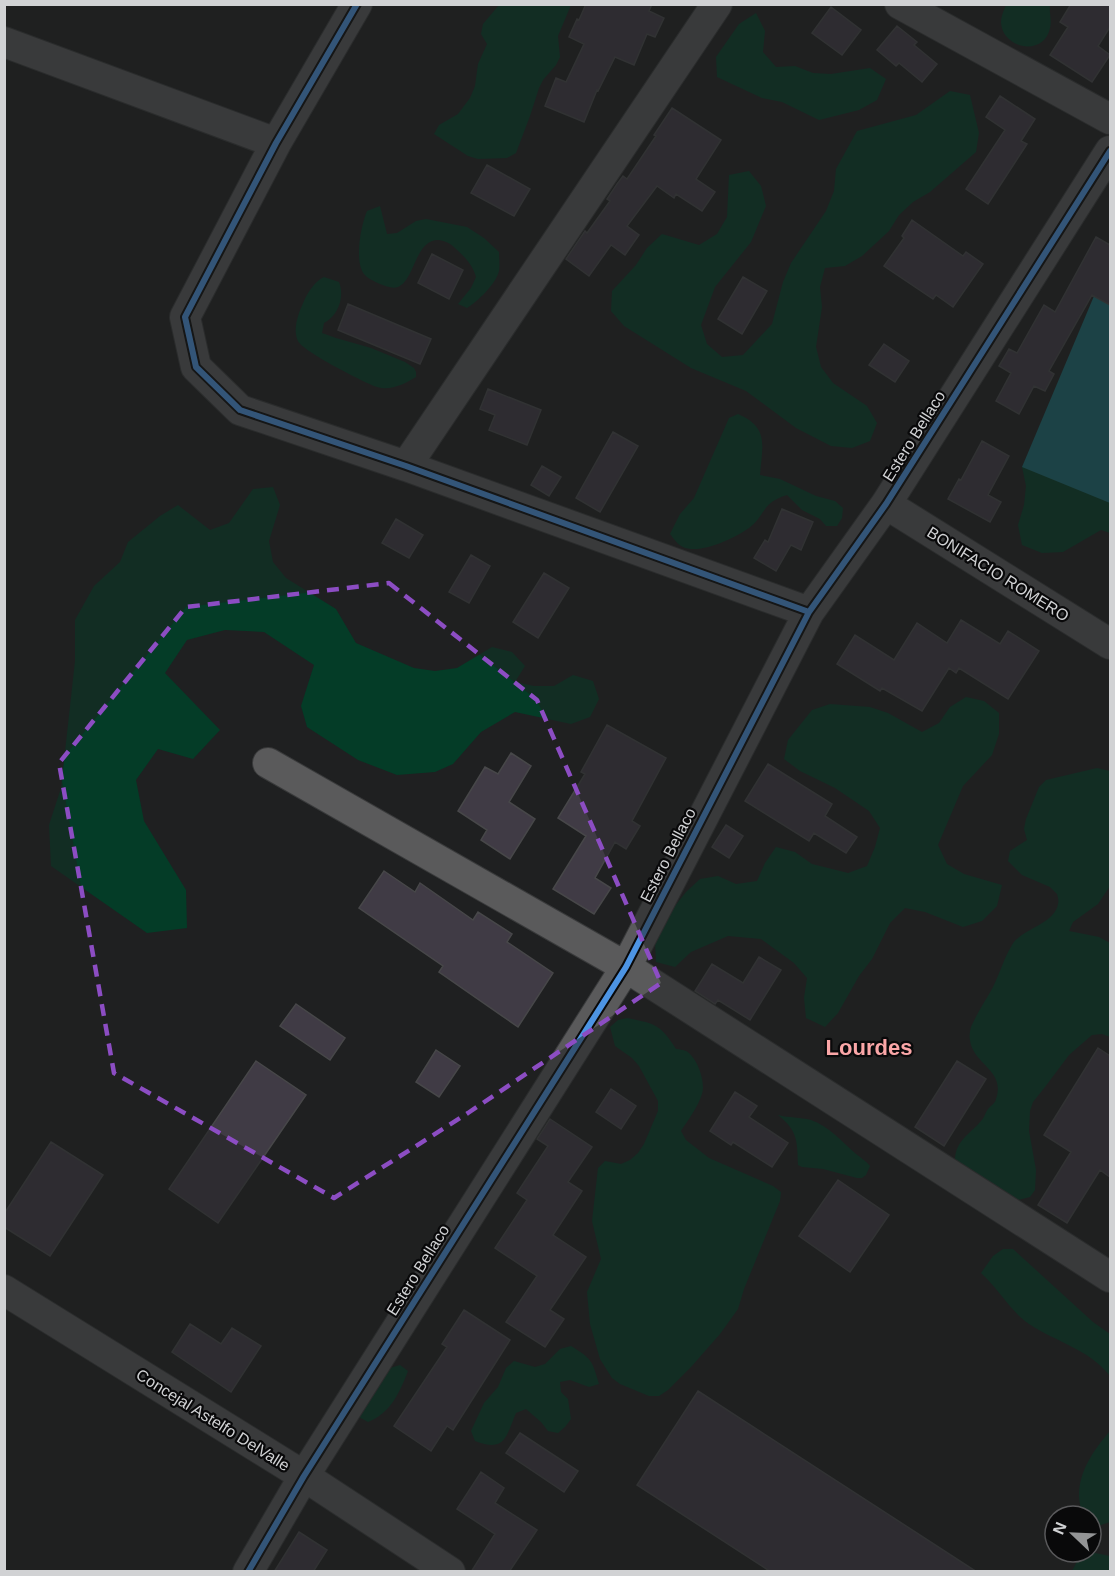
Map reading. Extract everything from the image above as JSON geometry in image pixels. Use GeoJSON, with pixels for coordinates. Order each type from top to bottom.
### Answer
{"type":"FeatureCollection","features":[{"type":"Feature","properties":{"kind":"street"},"geometry":{"type":"LineString","coordinates":[[357,4],[276,143],[185,317],[196,367],[240,410],[406,466],[808,612]]}},
{"type":"Feature","properties":{"kind":"street"},"geometry":{"type":"LineString","coordinates":[[406,466],[717,4]]}},
{"type":"Feature","properties":{"kind":"street"},"geometry":{"type":"LineString","coordinates":[[900,4],[1110,119]]}},
{"type":"Feature","properties":{"kind":"street"},"geometry":{"type":"LineString","coordinates":[[4,42],[276,143]]}},
{"type":"Feature","properties":{"kind":"street","name":"Estero Bellaco"},"geometry":{"type":"LineString","coordinates":[[248,1572],[304,1476],[626,967],[808,612],[886,504],[1110,151]]}},
{"type":"Feature","properties":{"kind":"street","name":"BONIFACIO ROMERO"},"geometry":{"type":"LineString","coordinates":[[886,504],[1110,644]]}},
{"type":"Feature","properties":{"kind":"street"},"geometry":{"type":"LineString","coordinates":[[268,763],[626,967],[1110,1277]]}},
{"type":"Feature","properties":{"kind":"street","name":"Concejal Astelfo DelValle"},"geometry":{"type":"LineString","coordinates":[[4,1290],[304,1476],[450,1572]]}},
{"type":"Feature","properties":{"kind":"highlighted area"},"geometry":{"type":"Polygon","coordinates":[[[389,583],[537,700],[661,983],[468,1113],[334,1198],[114,1073],[59,763],[186,607],[389,583]]]}},
{"type":"Feature","properties":{"kind":"green space"},"geometry":{"type":"Polygon","coordinates":[[[499,5],[571,5],[558,36],[560,57],[539,88],[516,153],[507,158],[478,159],[468,156],[434,134],[439,125],[458,114],[470,98],[475,86],[478,64],[487,44],[481,34],[483,24],[499,5]]]}},
{"type":"Feature","properties":{"kind":"green space"},"geometry":{"type":"Polygon","coordinates":[[[1006,5],[1050,5],[1051,25],[1046,37],[1040,43],[1032,46],[1016,44],[1009,39],[1003,32],[1001,23],[1006,5]]]}},
{"type":"Feature","properties":{"kind":"green space"},"geometry":{"type":"Polygon","coordinates":[[[756,13],[765,31],[763,52],[776,67],[795,66],[813,73],[831,74],[870,68],[886,79],[877,100],[859,110],[819,120],[782,102],[762,98],[717,77],[716,57],[739,24],[756,13]]]}},
{"type":"Feature","properties":{"kind":"green space"},"geometry":{"type":"Polygon","coordinates":[[[950,91],[970,95],[979,133],[976,152],[930,192],[913,202],[899,215],[889,231],[862,256],[845,266],[825,268],[820,287],[822,307],[816,347],[821,367],[833,383],[867,406],[877,423],[870,441],[852,448],[831,446],[796,428],[746,391],[691,368],[624,326],[611,311],[612,291],[636,265],[647,248],[662,234],[699,245],[717,234],[727,217],[729,175],[749,171],[761,186],[766,206],[751,242],[715,287],[701,325],[707,344],[722,357],[743,355],[772,324],[783,282],[791,263],[826,211],[834,191],[836,169],[857,131],[916,115],[950,91]]]}},
{"type":"Feature","properties":{"kind":"green space"},"geometry":{"type":"Polygon","coordinates":[[[380,206],[387,234],[397,233],[416,221],[426,219],[467,227],[484,238],[499,252],[499,271],[490,287],[467,308],[458,304],[471,288],[476,277],[475,273],[462,254],[439,240],[431,241],[425,246],[408,277],[398,287],[394,288],[369,279],[364,274],[359,261],[361,234],[367,211],[380,206]]]}},
{"type":"Feature","properties":{"kind":"green space"},"geometry":{"type":"Polygon","coordinates":[[[324,277],[339,282],[341,300],[333,316],[324,323],[322,333],[371,348],[405,362],[414,368],[416,377],[392,387],[377,387],[360,380],[302,346],[296,336],[298,315],[310,291],[324,277]]]}},
{"type":"Feature","properties":{"kind":"green space"},"geometry":{"type":"Polygon","coordinates":[[[1110,335],[1110,533],[1101,530],[1063,552],[1042,553],[1022,545],[1018,525],[1024,505],[1026,486],[1022,467],[1059,448],[1110,335]]]}},
{"type":"Feature","properties":{"kind":"green space"},"geometry":{"type":"Polygon","coordinates":[[[738,414],[748,419],[760,432],[762,447],[760,475],[780,479],[816,496],[835,501],[843,508],[842,518],[837,526],[826,526],[820,519],[802,510],[787,495],[772,502],[749,528],[726,541],[699,549],[690,549],[676,541],[670,534],[680,514],[694,498],[729,418],[738,414]]]}},
{"type":"Feature","properties":{"kind":"green space"},"geometry":{"type":"Polygon","coordinates":[[[273,487],[280,505],[269,541],[273,562],[286,578],[336,609],[356,643],[414,668],[435,671],[457,668],[492,647],[512,652],[525,666],[515,682],[534,686],[554,686],[573,675],[593,681],[599,699],[590,717],[571,724],[515,712],[481,732],[453,764],[435,772],[397,775],[358,760],[307,727],[301,706],[314,665],[264,632],[225,630],[187,640],[165,673],[220,730],[193,759],[158,749],[136,780],[144,821],[186,890],[187,928],[147,933],[51,866],[49,825],[61,788],[75,661],[75,620],[94,586],[120,562],[128,542],[160,516],[178,505],[210,530],[229,523],[253,489],[273,487]]]}},
{"type":"Feature","properties":{"kind":"green space"},"geometry":{"type":"Polygon","coordinates":[[[966,697],[984,701],[999,713],[999,734],[992,755],[963,786],[938,845],[947,864],[964,874],[1002,885],[997,906],[982,921],[963,927],[925,912],[905,908],[890,923],[872,959],[859,976],[838,1013],[825,1027],[806,1018],[804,998],[807,978],[794,963],[761,939],[728,936],[691,952],[675,967],[656,962],[655,942],[662,922],[686,892],[700,879],[718,876],[736,884],[757,881],[776,847],[795,852],[812,864],[848,873],[867,866],[880,828],[869,811],[835,788],[800,771],[784,759],[788,740],[812,710],[830,704],[870,707],[888,713],[922,732],[939,723],[950,707],[966,697]]]}},
{"type":"Feature","properties":{"kind":"green space"},"geometry":{"type":"Polygon","coordinates":[[[1097,768],[1110,771],[1110,886],[1098,904],[1073,922],[1069,931],[1099,937],[1110,943],[1110,1037],[1102,1034],[1092,1035],[1069,1055],[1033,1102],[1029,1131],[1036,1170],[1035,1190],[1030,1197],[1010,1202],[955,1161],[957,1148],[995,1102],[998,1089],[993,1074],[972,1049],[970,1030],[1016,939],[1051,917],[1058,904],[1057,894],[1050,887],[1022,875],[1008,861],[1010,851],[1027,840],[1024,829],[1026,819],[1039,787],[1046,780],[1097,768]]]}},
{"type":"Feature","properties":{"kind":"green space"},"geometry":{"type":"Polygon","coordinates":[[[627,1018],[656,1026],[666,1034],[676,1049],[686,1051],[697,1064],[702,1077],[703,1089],[698,1104],[681,1131],[686,1140],[709,1158],[773,1186],[781,1192],[780,1201],[738,1309],[691,1367],[659,1396],[649,1396],[620,1384],[612,1378],[600,1359],[590,1324],[587,1292],[601,1259],[592,1221],[598,1168],[605,1161],[621,1164],[638,1153],[658,1111],[658,1101],[639,1066],[615,1046],[610,1027],[618,1020],[627,1018]]]}},
{"type":"Feature","properties":{"kind":"green space"},"geometry":{"type":"Polygon","coordinates":[[[778,1115],[811,1120],[824,1126],[870,1166],[866,1175],[857,1178],[798,1165],[793,1132],[778,1115]]]}},
{"type":"Feature","properties":{"kind":"green space"},"geometry":{"type":"Polygon","coordinates":[[[1003,1249],[1013,1249],[1093,1322],[1110,1334],[1110,1376],[1082,1352],[1022,1319],[981,1273],[993,1256],[1003,1249]]]}},
{"type":"Feature","properties":{"kind":"green space"},"geometry":{"type":"Polygon","coordinates":[[[571,1346],[590,1361],[599,1384],[589,1387],[570,1380],[560,1382],[561,1392],[568,1399],[571,1419],[565,1427],[558,1433],[548,1431],[526,1409],[516,1413],[507,1435],[499,1443],[493,1445],[475,1441],[471,1431],[484,1403],[498,1387],[506,1368],[514,1361],[535,1367],[545,1364],[560,1349],[571,1346]]]}},
{"type":"Feature","properties":{"kind":"green space"},"geometry":{"type":"Polygon","coordinates":[[[400,1365],[408,1371],[398,1394],[388,1408],[368,1422],[359,1417],[356,1407],[360,1397],[390,1368],[400,1365]]]}},
{"type":"Feature","properties":{"kind":"green space"},"geometry":{"type":"Polygon","coordinates":[[[1110,1431],[1110,1522],[1103,1524],[1103,1504],[1080,1504],[1079,1501],[1085,1469],[1110,1431]]]}},
{"type":"Feature","properties":{"kind":"green space"},"geometry":{"type":"Polygon","coordinates":[[[1103,1555],[1110,1556],[1110,1571],[1072,1571],[1076,1564],[1103,1564],[1103,1555]]]}},
{"type":"Feature","properties":{"kind":"water"},"geometry":{"type":"Polygon","coordinates":[[[1110,258],[1110,503],[1022,467],[1110,258]]]}},
{"type":"Feature","properties":{"kind":"building"},"geometry":{"type":"Polygon","coordinates":[[[586,4],[652,4],[649,11],[664,18],[655,37],[647,34],[634,65],[615,57],[597,90],[584,122],[545,106],[556,78],[566,82],[584,44],[569,37],[586,4]]]}},
{"type":"Feature","properties":{"kind":"building"},"geometry":{"type":"Polygon","coordinates":[[[1071,4],[1110,4],[1110,27],[1098,46],[1110,55],[1092,82],[1050,55],[1068,27],[1060,22],[1071,4]]]}},
{"type":"Feature","properties":{"kind":"building"},"geometry":{"type":"Polygon","coordinates":[[[831,7],[861,30],[842,55],[812,33],[831,7]]]}},
{"type":"Feature","properties":{"kind":"building"},"geometry":{"type":"Polygon","coordinates":[[[897,26],[917,42],[914,45],[937,64],[922,82],[899,63],[896,66],[877,50],[897,26]]]}},
{"type":"Feature","properties":{"kind":"building"},"geometry":{"type":"Polygon","coordinates":[[[1000,96],[1035,119],[1021,141],[1027,144],[988,204],[966,189],[1005,130],[986,117],[1000,96]]]}},
{"type":"Feature","properties":{"kind":"building"},"geometry":{"type":"Polygon","coordinates":[[[672,108],[721,140],[696,179],[715,192],[702,211],[676,194],[674,198],[657,186],[627,226],[639,235],[625,255],[611,245],[589,276],[566,259],[610,201],[607,199],[623,176],[627,179],[672,108]]]}},
{"type":"Feature","properties":{"kind":"building"},"geometry":{"type":"Polygon","coordinates":[[[487,165],[530,189],[514,216],[471,193],[487,165]]]}},
{"type":"Feature","properties":{"kind":"building"},"geometry":{"type":"Polygon","coordinates":[[[912,220],[963,256],[966,252],[983,264],[953,307],[936,295],[933,299],[884,266],[904,238],[902,236],[912,220]]]}},
{"type":"Feature","properties":{"kind":"building"},"geometry":{"type":"Polygon","coordinates":[[[1096,237],[1110,245],[1110,305],[1092,295],[1049,371],[1054,374],[1045,391],[1034,386],[1019,414],[996,401],[1011,373],[999,366],[1009,349],[1017,353],[1044,305],[1055,312],[1096,237]]]}},
{"type":"Feature","properties":{"kind":"building"},"geometry":{"type":"Polygon","coordinates":[[[432,254],[463,270],[449,299],[418,283],[432,254]]]}},
{"type":"Feature","properties":{"kind":"building"},"geometry":{"type":"Polygon","coordinates":[[[743,277],[767,291],[742,334],[718,319],[743,277]]]}},
{"type":"Feature","properties":{"kind":"building"},"geometry":{"type":"Polygon","coordinates":[[[348,304],[431,339],[420,364],[338,330],[348,304]]]}},
{"type":"Feature","properties":{"kind":"building"},"geometry":{"type":"Polygon","coordinates":[[[884,344],[909,361],[895,382],[869,365],[884,344]]]}},
{"type":"Feature","properties":{"kind":"building"},"geometry":{"type":"Polygon","coordinates":[[[488,389],[541,410],[527,445],[489,430],[495,415],[480,409],[488,389]]]}},
{"type":"Feature","properties":{"kind":"building"},"geometry":{"type":"Polygon","coordinates":[[[613,432],[638,446],[600,512],[576,498],[613,432]]]}},
{"type":"Feature","properties":{"kind":"building"},"geometry":{"type":"Polygon","coordinates":[[[982,441],[1009,456],[988,495],[1001,502],[990,522],[948,499],[982,441]]]}},
{"type":"Feature","properties":{"kind":"building"},"geometry":{"type":"Polygon","coordinates":[[[542,466],[561,477],[549,496],[531,485],[542,466]]]}},
{"type":"Feature","properties":{"kind":"building"},"geometry":{"type":"Polygon","coordinates":[[[782,509],[813,522],[801,550],[791,545],[776,571],[754,558],[765,540],[768,542],[782,509]]]}},
{"type":"Feature","properties":{"kind":"building"},"geometry":{"type":"Polygon","coordinates":[[[396,519],[423,535],[409,558],[382,543],[396,519]]]}},
{"type":"Feature","properties":{"kind":"building"},"geometry":{"type":"Polygon","coordinates":[[[471,555],[490,566],[469,603],[449,592],[471,555]]]}},
{"type":"Feature","properties":{"kind":"building"},"geometry":{"type":"Polygon","coordinates":[[[544,573],[569,588],[538,638],[513,622],[544,573]]]}},
{"type":"Feature","properties":{"kind":"building"},"geometry":{"type":"Polygon","coordinates":[[[961,620],[1000,644],[1008,631],[1039,651],[1008,699],[959,668],[956,673],[949,668],[922,711],[882,688],[880,691],[837,664],[855,635],[894,660],[917,623],[947,643],[961,620]]]}},
{"type":"Feature","properties":{"kind":"building"},"geometry":{"type":"Polygon","coordinates":[[[607,725],[666,758],[632,821],[640,826],[626,849],[615,842],[595,878],[611,888],[594,914],[553,889],[586,836],[558,818],[585,774],[581,772],[607,725]]]}},
{"type":"Feature","properties":{"kind":"building"},"geometry":{"type":"Polygon","coordinates":[[[511,753],[531,766],[509,802],[535,819],[510,859],[481,840],[487,830],[458,811],[485,767],[498,774],[511,753]]]}},
{"type":"Feature","properties":{"kind":"building"},"geometry":{"type":"Polygon","coordinates":[[[768,764],[832,804],[825,816],[857,837],[846,853],[814,833],[809,841],[745,801],[768,764]]]}},
{"type":"Feature","properties":{"kind":"building"},"geometry":{"type":"Polygon","coordinates":[[[726,825],[743,836],[729,858],[712,847],[726,825]]]}},
{"type":"Feature","properties":{"kind":"building"},"geometry":{"type":"Polygon","coordinates":[[[384,871],[415,892],[420,883],[473,920],[478,912],[512,934],[507,942],[553,973],[518,1027],[439,972],[443,966],[359,908],[384,871]]]}},
{"type":"Feature","properties":{"kind":"building"},"geometry":{"type":"Polygon","coordinates":[[[759,957],[781,970],[750,1020],[718,1000],[715,1004],[695,991],[712,964],[743,983],[759,957]]]}},
{"type":"Feature","properties":{"kind":"building"},"geometry":{"type":"Polygon","coordinates":[[[296,1004],[345,1038],[330,1060],[280,1026],[296,1004]]]}},
{"type":"Feature","properties":{"kind":"building"},"geometry":{"type":"Polygon","coordinates":[[[1098,1048],[1110,1056],[1110,1177],[1100,1170],[1067,1223],[1038,1205],[1071,1152],[1044,1135],[1098,1048]]]}},
{"type":"Feature","properties":{"kind":"building"},"geometry":{"type":"Polygon","coordinates":[[[436,1050],[460,1066],[439,1097],[416,1082],[436,1050]]]}},
{"type":"Feature","properties":{"kind":"building"},"geometry":{"type":"Polygon","coordinates":[[[256,1061],[306,1095],[218,1223],[169,1189],[256,1061]]]}},
{"type":"Feature","properties":{"kind":"building"},"geometry":{"type":"Polygon","coordinates":[[[957,1061],[986,1079],[944,1146],[915,1127],[957,1061]]]}},
{"type":"Feature","properties":{"kind":"building"},"geometry":{"type":"Polygon","coordinates":[[[611,1089],[636,1106],[621,1129],[596,1112],[611,1089]]]}},
{"type":"Feature","properties":{"kind":"building"},"geometry":{"type":"Polygon","coordinates":[[[735,1092],[757,1106],[749,1117],[788,1143],[772,1167],[733,1142],[731,1145],[710,1131],[735,1092]]]}},
{"type":"Feature","properties":{"kind":"building"},"geometry":{"type":"Polygon","coordinates":[[[550,1119],[592,1147],[568,1182],[582,1191],[553,1235],[586,1257],[550,1310],[564,1319],[545,1347],[506,1322],[537,1276],[495,1248],[527,1200],[517,1193],[548,1146],[537,1139],[550,1119]]]}},
{"type":"Feature","properties":{"kind":"building"},"geometry":{"type":"Polygon","coordinates":[[[51,1142],[103,1175],[50,1256],[4,1227],[4,1214],[51,1142]]]}},
{"type":"Feature","properties":{"kind":"building"},"geometry":{"type":"Polygon","coordinates":[[[838,1180],[889,1215],[850,1272],[799,1236],[838,1180]]]}},
{"type":"Feature","properties":{"kind":"building"},"geometry":{"type":"Polygon","coordinates":[[[464,1310],[510,1340],[453,1430],[447,1426],[431,1451],[394,1426],[447,1347],[442,1344],[464,1310]]]}},
{"type":"Feature","properties":{"kind":"building"},"geometry":{"type":"Polygon","coordinates":[[[190,1324],[221,1344],[232,1328],[261,1346],[231,1392],[172,1352],[190,1324]]]}},
{"type":"Feature","properties":{"kind":"building"},"geometry":{"type":"Polygon","coordinates":[[[698,1391],[977,1572],[771,1572],[637,1485],[698,1391]]]}},
{"type":"Feature","properties":{"kind":"building"},"geometry":{"type":"Polygon","coordinates":[[[520,1433],[578,1471],[564,1492],[506,1453],[520,1433]]]}},
{"type":"Feature","properties":{"kind":"building"},"geometry":{"type":"Polygon","coordinates":[[[481,1472],[504,1488],[495,1503],[537,1530],[509,1572],[471,1572],[495,1534],[457,1509],[481,1472]]]}},
{"type":"Feature","properties":{"kind":"building"},"geometry":{"type":"Polygon","coordinates":[[[299,1532],[327,1550],[313,1572],[274,1572],[299,1532]]]}},
{"type":"Feature","properties":{"kind":"cycle path"},"geometry":{"type":"LineString","coordinates":[[357,4],[276,143],[185,317],[196,367],[240,410],[406,466],[809,612]]}},
{"type":"Feature","properties":{"kind":"cycle path"},"geometry":{"type":"LineString","coordinates":[[248,1572],[304,1476],[626,967],[809,612],[886,504],[1110,151]]}},
{"type":"Feature","properties":{"kind":"district","name":"Lourdes"},"geometry":{"type":"Point","coordinates":[869,1047]}}]}
